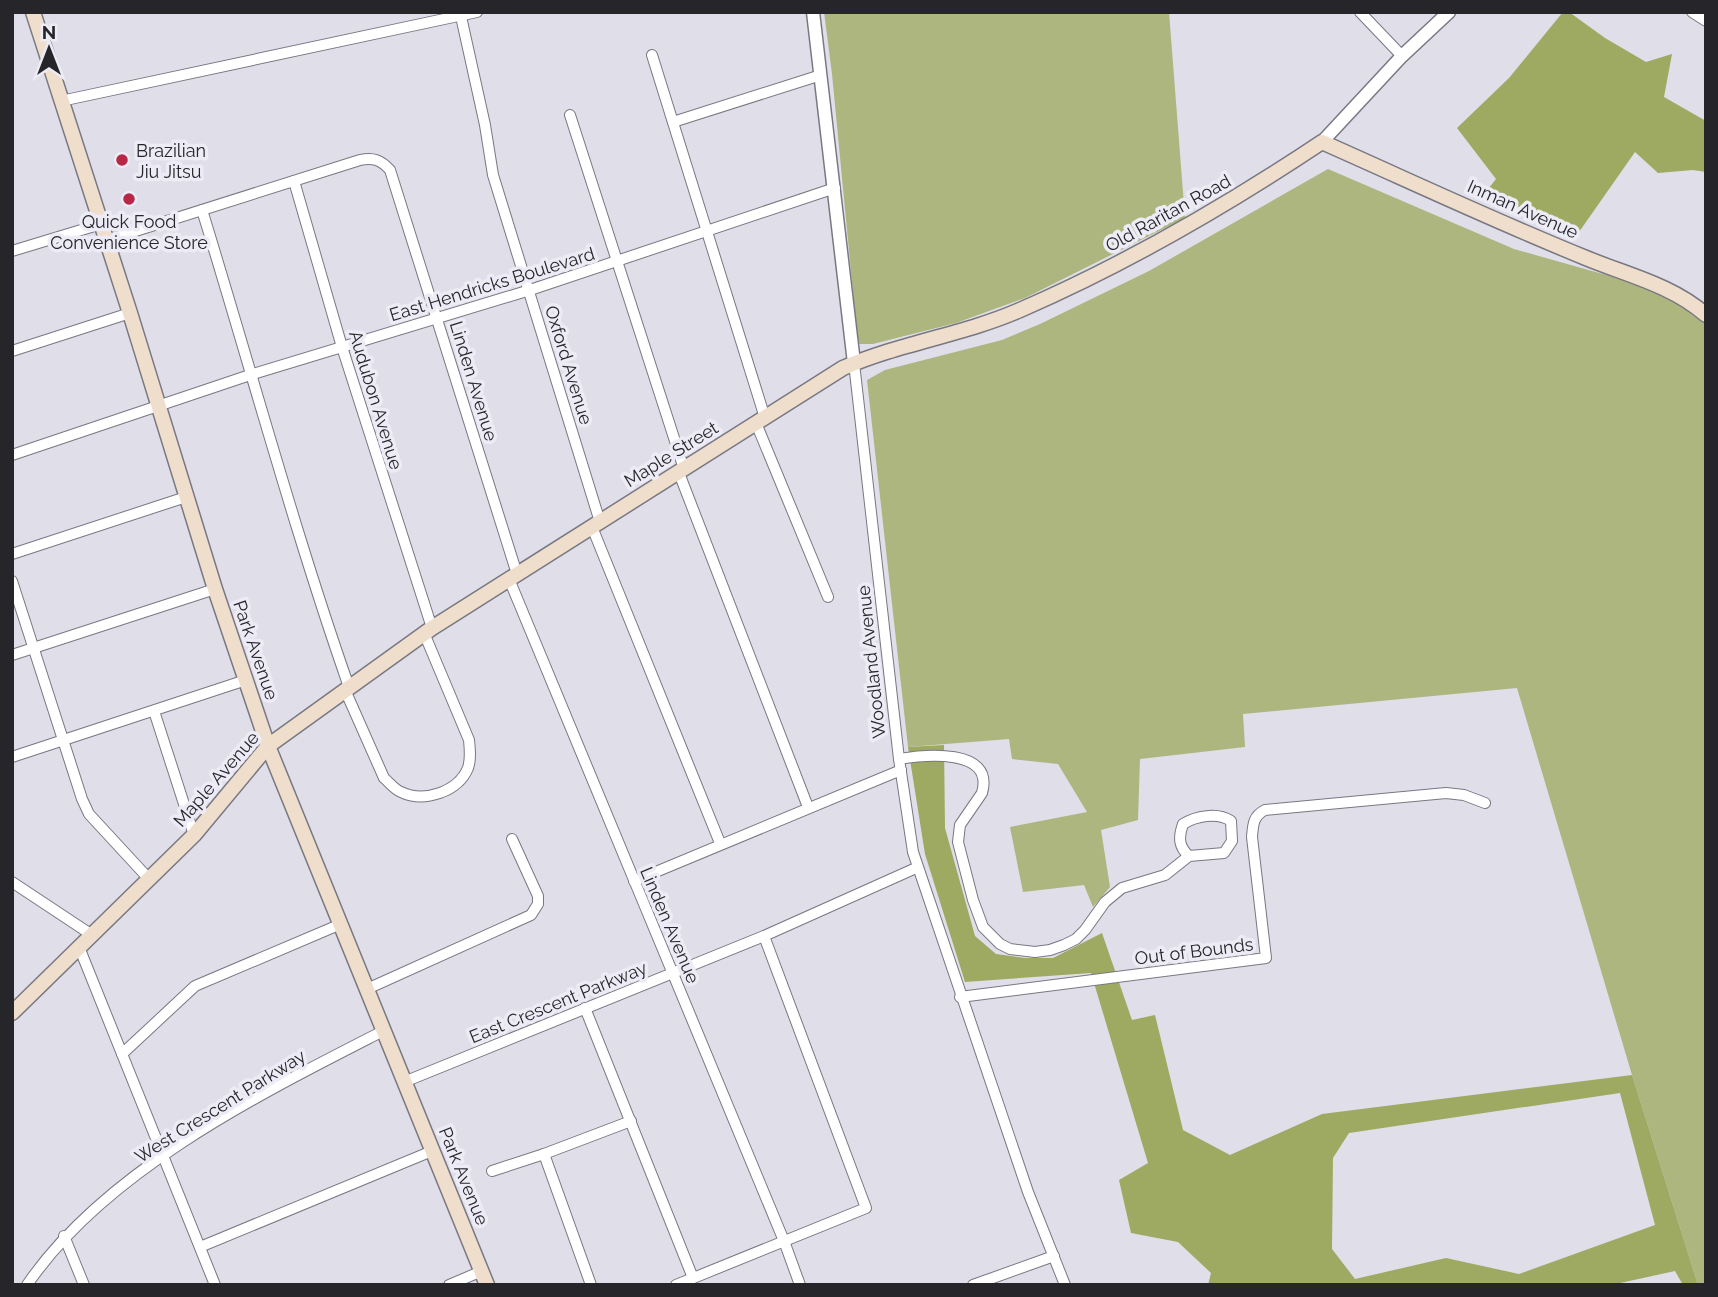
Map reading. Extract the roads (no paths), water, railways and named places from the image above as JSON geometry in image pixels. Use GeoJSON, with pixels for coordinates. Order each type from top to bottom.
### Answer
{"type":"FeatureCollection","features":[{"type":"Feature","properties":{"kind":"main road","name":"Park Avenue"},"geometry":{"type":"LineString","coordinates":[[33,12],[215,589],[268,746],[484,1278]]}},
{"type":"Feature","properties":{"kind":"main road","name":"Inman Avenue"},"geometry":{"type":"LineString","coordinates":[[1322,142],[1586,258],[1664,287],[1706,315]]}},
{"type":"Feature","properties":{"kind":"main road","name":"Old Raritan Road"},"geometry":{"type":"LineString","coordinates":[[854,363],[1020,310],[1201,219],[1322,142]]}},
{"type":"Feature","properties":{"kind":"main road","name":"Maple Street"},"geometry":{"type":"LineString","coordinates":[[513,576],[826,378],[854,363]]}},
{"type":"Feature","properties":{"kind":"main road","name":"Maple Avenue"},"geometry":{"type":"LineString","coordinates":[[12,1013],[18,998],[92,935],[194,835],[268,746],[428,630],[513,576]]}},
{"type":"Feature","properties":{"kind":"street"},"geometry":{"type":"LineString","coordinates":[[61,101],[477,12]]}},
{"type":"Feature","properties":{"kind":"street","name":"Woodland Avenue"},"geometry":{"type":"LineString","coordinates":[[813,12],[908,830],[916,868],[960,997],[1028,1192],[1065,1285]]}},
{"type":"Feature","properties":{"kind":"street"},"geometry":{"type":"LineString","coordinates":[[1360,12],[1402,57]]}},
{"type":"Feature","properties":{"kind":"street","name":"Old Raritan Road"},"geometry":{"type":"LineString","coordinates":[[1322,142],[1402,57],[1449,12]]}},
{"type":"Feature","properties":{"kind":"street"},"geometry":{"type":"LineString","coordinates":[[1692,12],[1706,21]]}},
{"type":"Feature","properties":{"kind":"street","name":"Oxford Avenue"},"geometry":{"type":"LineString","coordinates":[[460,14],[485,125],[493,175],[530,290],[596,524],[720,844]]}},
{"type":"Feature","properties":{"kind":"street"},"geometry":{"type":"LineString","coordinates":[[652,55],[707,230],[761,420],[828,597]]}},
{"type":"Feature","properties":{"kind":"street"},"geometry":{"type":"LineString","coordinates":[[673,122],[821,75]]}},
{"type":"Feature","properties":{"kind":"street"},"geometry":{"type":"LineString","coordinates":[[570,115],[682,471],[808,807]]}},
{"type":"Feature","properties":{"kind":"street","name":"Linden Avenue"},"geometry":{"type":"LineString","coordinates":[[294,181],[360,160],[372,159],[381,162],[390,170],[438,318],[513,576],[634,881],[674,972],[800,1285]]}},
{"type":"Feature","properties":{"kind":"street"},"geometry":{"type":"LineString","coordinates":[[107,240],[294,181]]}},
{"type":"Feature","properties":{"kind":"street","name":"Audubon Avenue"},"geometry":{"type":"LineString","coordinates":[[202,210],[347,688],[384,778],[394,788],[413,796],[439,793],[450,788],[467,769],[469,740],[428,630],[294,181]]}},
{"type":"Feature","properties":{"kind":"street","name":"East Hendricks Boulevard"},"geometry":{"type":"LineString","coordinates":[[12,455],[253,374],[530,290],[835,188]]}},
{"type":"Feature","properties":{"kind":"street"},"geometry":{"type":"LineString","coordinates":[[12,251],[101,224]]}},
{"type":"Feature","properties":{"kind":"street"},"geometry":{"type":"LineString","coordinates":[[12,351],[130,313]]}},
{"type":"Feature","properties":{"kind":"street"},"geometry":{"type":"LineString","coordinates":[[12,554],[187,497]]}},
{"type":"Feature","properties":{"kind":"street"},"geometry":{"type":"LineString","coordinates":[[12,581],[89,814],[149,879]]}},
{"type":"Feature","properties":{"kind":"street"},"geometry":{"type":"LineString","coordinates":[[12,655],[215,589]]}},
{"type":"Feature","properties":{"kind":"street"},"geometry":{"type":"LineString","coordinates":[[12,757],[246,680]]}},
{"type":"Feature","properties":{"kind":"street"},"geometry":{"type":"LineString","coordinates":[[154,711],[194,835]]}},
{"type":"Feature","properties":{"kind":"street"},"geometry":{"type":"LineString","coordinates":[[899,759],[927,755],[953,756],[971,763],[981,774],[982,793],[960,825],[958,842],[972,900],[983,927],[1000,944],[1010,949],[1035,952],[1050,950],[1076,939],[1114,893],[1122,888],[1165,875],[1189,856],[1215,855],[1228,850],[1233,836],[1231,821],[1221,816],[1192,818],[1183,824],[1180,844],[1189,856]]}},
{"type":"Feature","properties":{"kind":"street"},"geometry":{"type":"LineString","coordinates":[[634,881],[808,807],[901,771]]}},
{"type":"Feature","properties":{"kind":"street","name":"Out of Bounds"},"geometry":{"type":"LineString","coordinates":[[960,997],[1266,958],[1252,837],[1254,819],[1265,810],[1446,793],[1464,795],[1485,803]]}},
{"type":"Feature","properties":{"kind":"street"},"geometry":{"type":"LineString","coordinates":[[367,989],[531,915],[536,910],[538,896],[512,839]]}},
{"type":"Feature","properties":{"kind":"street","name":"East Crescent Parkway"},"geometry":{"type":"LineString","coordinates":[[404,1082],[764,936],[916,868]]}},
{"type":"Feature","properties":{"kind":"street"},"geometry":{"type":"LineString","coordinates":[[12,882],[92,935]]}},
{"type":"Feature","properties":{"kind":"street"},"geometry":{"type":"LineString","coordinates":[[122,1054],[195,986],[341,923]]}},
{"type":"Feature","properties":{"kind":"street"},"geometry":{"type":"LineString","coordinates":[[676,1285],[866,1208],[764,936]]}},
{"type":"Feature","properties":{"kind":"street"},"geometry":{"type":"LineString","coordinates":[[79,947],[215,1285]]}},
{"type":"Feature","properties":{"kind":"street"},"geometry":{"type":"LineString","coordinates":[[585,1008],[693,1278]]}},
{"type":"Feature","properties":{"kind":"street","name":"West Crescent Parkway"},"geometry":{"type":"LineString","coordinates":[[27,1285],[64,1236],[101,1203],[163,1155],[278,1084],[383,1031]]}},
{"type":"Feature","properties":{"kind":"street"},"geometry":{"type":"LineString","coordinates":[[492,1171],[631,1121]]}},
{"type":"Feature","properties":{"kind":"street"},"geometry":{"type":"LineString","coordinates":[[200,1247],[432,1151]]}},
{"type":"Feature","properties":{"kind":"street"},"geometry":{"type":"LineString","coordinates":[[544,1154],[591,1285]]}},
{"type":"Feature","properties":{"kind":"street"},"geometry":{"type":"LineString","coordinates":[[64,1236],[84,1285]]}},
{"type":"Feature","properties":{"kind":"street"},"geometry":{"type":"LineString","coordinates":[[973,1285],[1054,1256]]}},
{"type":"Feature","properties":{"kind":"street"},"geometry":{"type":"LineString","coordinates":[[449,1285],[484,1278]]}},
{"type":"Feature","properties":{"kind":"place","name":"Brazilian Jiu Jitsu"},"geometry":{"type":"Point","coordinates":[122,160]}},
{"type":"Feature","properties":{"kind":"place","name":"Quick Food Convenience Store"},"geometry":{"type":"Point","coordinates":[129,199]}}]}
